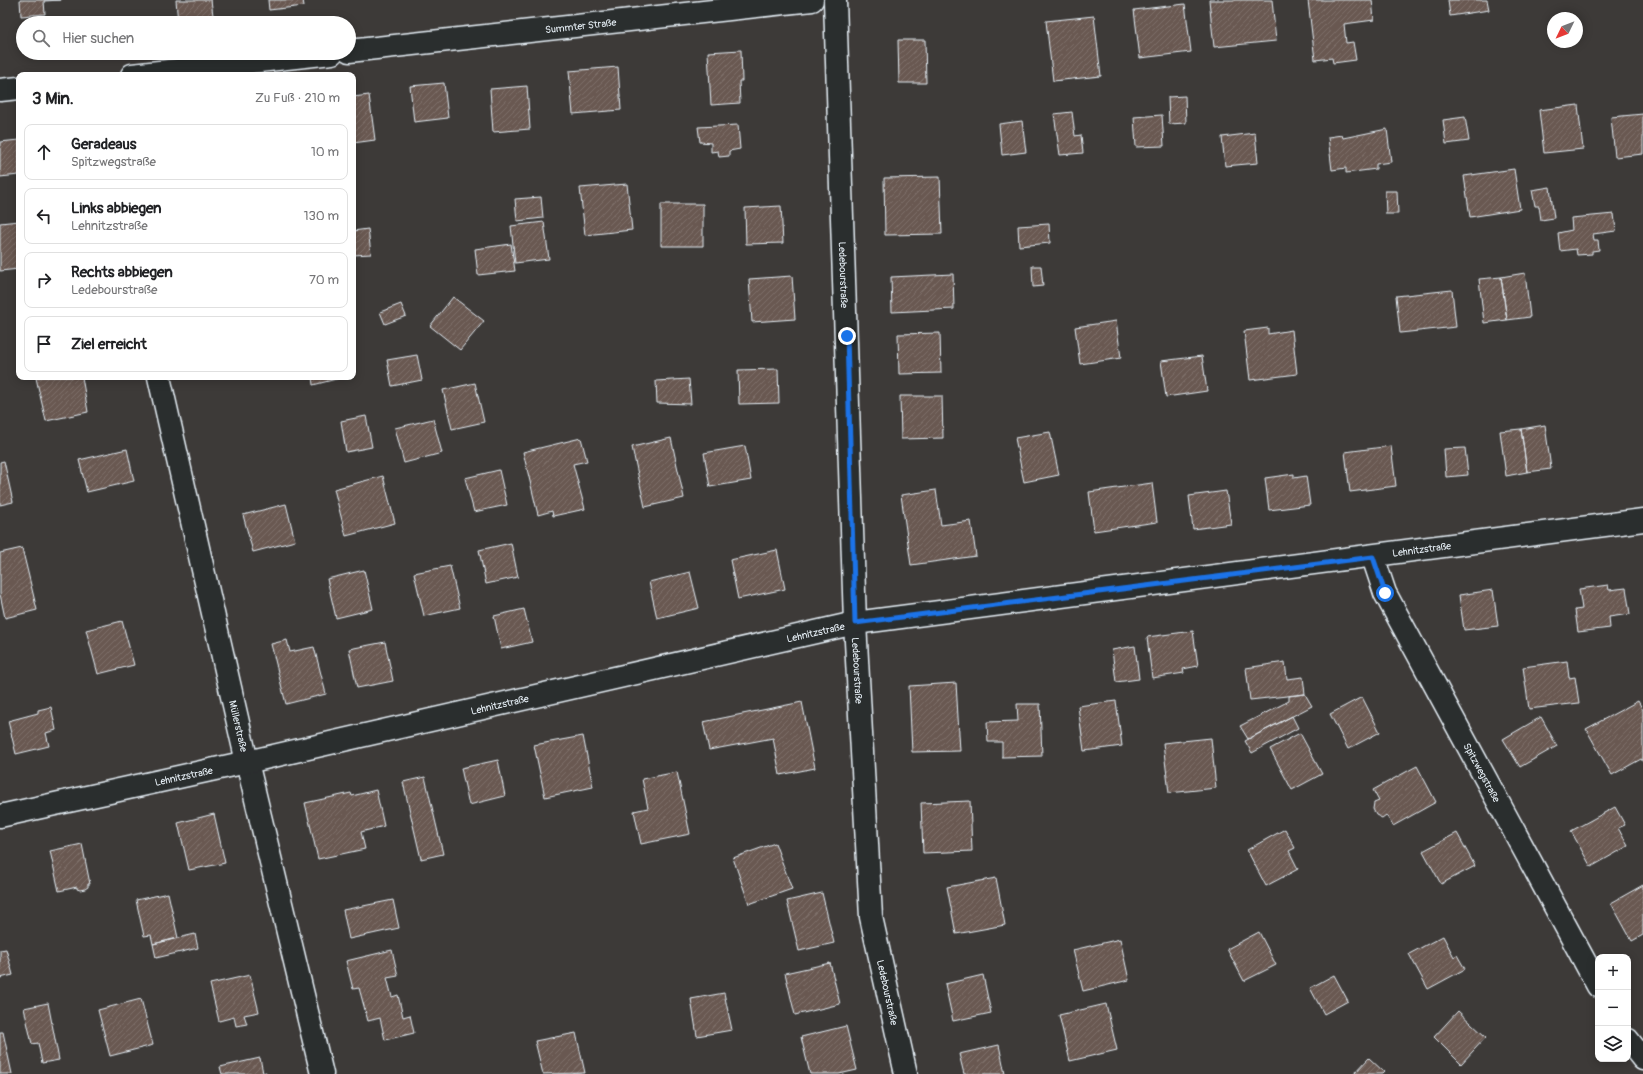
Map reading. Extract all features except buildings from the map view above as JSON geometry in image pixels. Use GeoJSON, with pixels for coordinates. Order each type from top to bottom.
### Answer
{"type":"FeatureCollection","features":[{"type":"Feature","properties":{"kind":"street","name":"Summter Straße"},"geometry":{"type":"LineString","coordinates":[[356,50],[812,0]]}},
{"type":"Feature","properties":{"kind":"street","name":"Ledebourstraße"},"geometry":{"type":"LineString","coordinates":[[835,0],[855,623],[871,917],[906,1074]]}},
{"type":"Feature","properties":{"kind":"street"},"geometry":{"type":"LineString","coordinates":[[159,72],[268,60]]}},
{"type":"Feature","properties":{"kind":"street"},"geometry":{"type":"LineString","coordinates":[[0,90],[16,88]]}},
{"type":"Feature","properties":{"kind":"street","name":"Müllerstraße"},"geometry":{"type":"LineString","coordinates":[[160,380],[247,762],[322,1074]]}},
{"type":"Feature","properties":{"kind":"street","name":"Lehnitzstraße"},"geometry":{"type":"LineString","coordinates":[[0,816],[247,762],[855,623],[1373,557],[1643,520]]}},
{"type":"Feature","properties":{"kind":"street","name":"Spitzwegstraße"},"geometry":{"type":"LineString","coordinates":[[1373,557],[1385,593],[1526,856],[1595,981]]}},
{"type":"Feature","properties":{"kind":"street"},"geometry":{"type":"LineString","coordinates":[[1631,1044],[1643,1060]]}},
{"type":"Feature","properties":{"kind":"street"},"geometry":{"type":"LineString","coordinates":[[1638,1074],[1643,1069]]}},
{"type":"Feature","properties":{"kind":"route"},"geometry":{"type":"LineString","coordinates":[[847,336],[855,623],[1373,557],[1385,593]]}}]}
